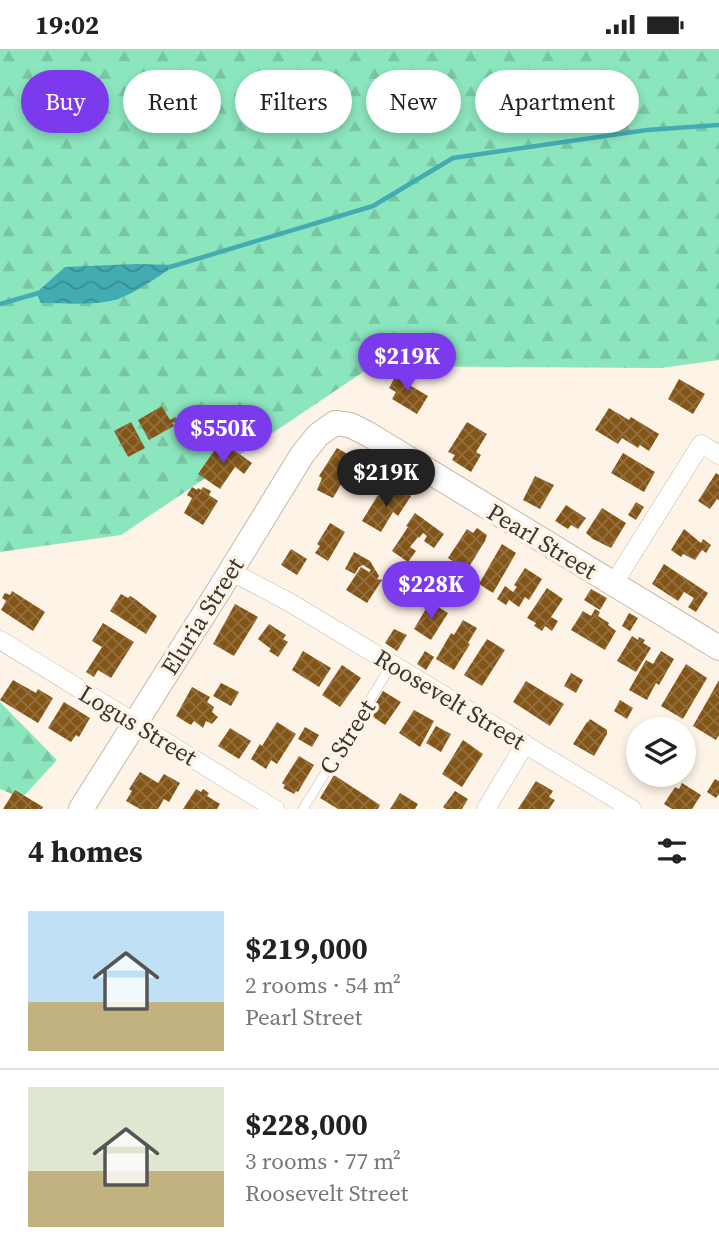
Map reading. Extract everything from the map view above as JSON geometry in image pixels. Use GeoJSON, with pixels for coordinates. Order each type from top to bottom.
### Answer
{"type":"FeatureCollection","features":[{"type":"Feature","properties":{"kind":"street","name":"Pearl Street"},"geometry":{"type":"LineString","coordinates":[[328,428],[335,423],[342,423],[358,429],[719,648]]}},
{"type":"Feature","properties":{"kind":"street","name":"Eluria Street"},"geometry":{"type":"LineString","coordinates":[[81,809],[302,455],[318,435],[328,428]]}},
{"type":"Feature","properties":{"kind":"street"},"geometry":{"type":"LineString","coordinates":[[614,583],[701,444],[719,456]]}},
{"type":"Feature","properties":{"kind":"street","name":"Roosevelt Street"},"geometry":{"type":"LineString","coordinates":[[230,571],[289,602],[632,809]]}},
{"type":"Feature","properties":{"kind":"street","name":"Logus Street"},"geometry":{"type":"LineString","coordinates":[[0,640],[275,809]]}},
{"type":"Feature","properties":{"kind":"street"},"geometry":{"type":"LineString","coordinates":[[486,809],[525,744]]}},
{"type":"Feature","properties":{"kind":"lane","name":"C Street"},"geometry":{"type":"LineString","coordinates":[[303,809],[392,664]]}},
{"type":"Feature","properties":{"kind":"green space"},"geometry":{"type":"Polygon","coordinates":[[[0,49],[719,49],[719,360],[661,368],[372,366],[121,535],[0,552],[0,49]]]}},
{"type":"Feature","properties":{"kind":"green space"},"geometry":{"type":"Polygon","coordinates":[[[0,702],[57,760],[22,798],[0,789],[0,702]]]}},
{"type":"Feature","properties":{"kind":"water"},"geometry":{"type":"Polygon","coordinates":[[[176,265],[133,292],[101,303],[41,303],[36,293],[65,267],[176,265]]]}},
{"type":"Feature","properties":{"kind":"building"},"geometry":{"type":"Polygon","coordinates":[[[399,370],[410,377],[406,383],[428,396],[417,414],[392,399],[396,392],[389,388],[399,370]]]}},
{"type":"Feature","properties":{"kind":"building"},"geometry":{"type":"Polygon","coordinates":[[[679,379],[705,394],[693,414],[668,399],[679,379]]]}},
{"type":"Feature","properties":{"kind":"building"},"geometry":{"type":"Polygon","coordinates":[[[162,406],[170,420],[175,417],[177,421],[172,423],[174,426],[149,440],[138,420],[162,406]]]}},
{"type":"Feature","properties":{"kind":"building"},"geometry":{"type":"Polygon","coordinates":[[[609,408],[629,420],[631,417],[659,434],[649,451],[622,438],[618,444],[595,430],[609,408]]]}},
{"type":"Feature","properties":{"kind":"building"},"geometry":{"type":"Polygon","coordinates":[[[131,422],[145,448],[128,457],[114,431],[131,422]]]}},
{"type":"Feature","properties":{"kind":"building"},"geometry":{"type":"Polygon","coordinates":[[[467,422],[487,434],[476,452],[481,455],[471,472],[452,460],[455,455],[448,452],[467,422]]]}},
{"type":"Feature","properties":{"kind":"building"},"geometry":{"type":"Polygon","coordinates":[[[221,441],[252,463],[244,474],[235,467],[220,489],[198,474],[221,441]]]}},
{"type":"Feature","properties":{"kind":"building"},"geometry":{"type":"Polygon","coordinates":[[[337,448],[356,459],[333,498],[317,490],[322,478],[319,476],[337,448]]]}},
{"type":"Feature","properties":{"kind":"building"},"geometry":{"type":"Polygon","coordinates":[[[623,453],[655,472],[644,492],[611,473],[623,453]]]}},
{"type":"Feature","properties":{"kind":"building"},"geometry":{"type":"Polygon","coordinates":[[[716,473],[719,475],[719,500],[717,499],[710,509],[698,501],[716,473]]]}},
{"type":"Feature","properties":{"kind":"building"},"geometry":{"type":"Polygon","coordinates":[[[535,476],[554,485],[540,509],[523,500],[535,476]]]}},
{"type":"Feature","properties":{"kind":"building"},"geometry":{"type":"Polygon","coordinates":[[[396,486],[411,496],[398,516],[393,512],[381,532],[362,521],[378,495],[387,501],[396,486]]]}},
{"type":"Feature","properties":{"kind":"building"},"geometry":{"type":"Polygon","coordinates":[[[192,487],[201,490],[203,487],[211,491],[209,495],[218,501],[203,525],[184,513],[192,498],[187,495],[192,487]]]}},
{"type":"Feature","properties":{"kind":"building"},"geometry":{"type":"Polygon","coordinates":[[[636,502],[644,507],[636,520],[628,515],[636,502]]]}},
{"type":"Feature","properties":{"kind":"building"},"geometry":{"type":"Polygon","coordinates":[[[566,505],[586,518],[578,529],[571,525],[568,529],[555,521],[566,505]]]}},
{"type":"Feature","properties":{"kind":"building"},"geometry":{"type":"Polygon","coordinates":[[[602,508],[626,523],[611,548],[586,533],[602,508]]]}},
{"type":"Feature","properties":{"kind":"building"},"geometry":{"type":"Polygon","coordinates":[[[415,513],[444,534],[434,548],[424,541],[427,536],[423,533],[410,547],[416,551],[408,562],[392,551],[415,513]]]}},
{"type":"Feature","properties":{"kind":"building"},"geometry":{"type":"Polygon","coordinates":[[[330,523],[345,532],[328,561],[315,553],[320,546],[317,544],[330,523]]]}},
{"type":"Feature","properties":{"kind":"building"},"geometry":{"type":"Polygon","coordinates":[[[477,528],[487,535],[467,570],[448,558],[467,529],[473,533],[477,528]]]}},
{"type":"Feature","properties":{"kind":"building"},"geometry":{"type":"Polygon","coordinates":[[[684,529],[701,543],[703,539],[711,545],[706,553],[702,550],[695,560],[683,554],[681,557],[671,550],[684,529]]]}},
{"type":"Feature","properties":{"kind":"building"},"geometry":{"type":"Polygon","coordinates":[[[502,544],[516,553],[493,593],[479,584],[502,544]]]}},
{"type":"Feature","properties":{"kind":"building"},"geometry":{"type":"Polygon","coordinates":[[[291,549],[307,559],[297,575],[281,565],[291,549]]]}},
{"type":"Feature","properties":{"kind":"building"},"geometry":{"type":"Polygon","coordinates":[[[354,552],[370,561],[379,576],[377,579],[382,580],[367,603],[346,590],[361,567],[369,572],[371,570],[363,565],[359,567],[355,574],[345,569],[354,552]]]}},
{"type":"Feature","properties":{"kind":"building"},"geometry":{"type":"Polygon","coordinates":[[[664,564],[708,593],[696,612],[688,607],[694,598],[684,592],[678,601],[652,584],[664,564]]]}},
{"type":"Feature","properties":{"kind":"building"},"geometry":{"type":"Polygon","coordinates":[[[525,568],[542,579],[529,600],[525,597],[519,607],[509,600],[506,605],[497,599],[505,586],[513,592],[517,587],[514,585],[525,568]]]}},
{"type":"Feature","properties":{"kind":"building"},"geometry":{"type":"Polygon","coordinates":[[[547,588],[563,599],[551,617],[558,621],[552,631],[545,626],[542,631],[534,626],[536,623],[527,618],[547,588]]]}},
{"type":"Feature","properties":{"kind":"building"},"geometry":{"type":"Polygon","coordinates":[[[591,589],[607,598],[600,610],[584,600],[591,589]]]}},
{"type":"Feature","properties":{"kind":"building"},"geometry":{"type":"Polygon","coordinates":[[[12,591],[45,612],[33,631],[1,610],[6,601],[2,598],[5,593],[10,595],[12,591]]]}},
{"type":"Feature","properties":{"kind":"building"},"geometry":{"type":"Polygon","coordinates":[[[121,594],[135,599],[157,616],[146,634],[110,611],[121,594]]]}},
{"type":"Feature","properties":{"kind":"building"},"geometry":{"type":"Polygon","coordinates":[[[430,602],[448,613],[431,640],[414,629],[430,602]]]}},
{"type":"Feature","properties":{"kind":"building"},"geometry":{"type":"Polygon","coordinates":[[[235,604],[258,617],[234,656],[213,644],[235,604]]]}},
{"type":"Feature","properties":{"kind":"building"},"geometry":{"type":"Polygon","coordinates":[[[595,609],[600,612],[598,616],[616,631],[605,650],[571,630],[583,611],[591,616],[595,609]]]}},
{"type":"Feature","properties":{"kind":"building"},"geometry":{"type":"Polygon","coordinates":[[[629,613],[638,618],[630,631],[622,626],[629,613]]]}},
{"type":"Feature","properties":{"kind":"building"},"geometry":{"type":"Polygon","coordinates":[[[463,620],[477,628],[454,670],[436,659],[451,633],[454,635],[463,620]]]}},
{"type":"Feature","properties":{"kind":"building"},"geometry":{"type":"Polygon","coordinates":[[[103,623],[134,642],[111,678],[98,670],[94,677],[86,672],[102,647],[92,641],[103,623]]]}},
{"type":"Feature","properties":{"kind":"building"},"geometry":{"type":"Polygon","coordinates":[[[269,624],[286,635],[283,639],[288,642],[278,657],[258,639],[269,624]]]}},
{"type":"Feature","properties":{"kind":"building"},"geometry":{"type":"Polygon","coordinates":[[[394,629],[407,635],[397,651],[385,643],[394,629]]]}},
{"type":"Feature","properties":{"kind":"building"},"geometry":{"type":"Polygon","coordinates":[[[632,636],[645,640],[643,643],[651,648],[636,672],[617,661],[632,636]]]}},
{"type":"Feature","properties":{"kind":"building"},"geometry":{"type":"Polygon","coordinates":[[[487,639],[505,650],[482,686],[464,675],[487,639]]]}},
{"type":"Feature","properties":{"kind":"building"},"geometry":{"type":"Polygon","coordinates":[[[303,651],[331,668],[319,687],[292,670],[303,651]]]}},
{"type":"Feature","properties":{"kind":"building"},"geometry":{"type":"Polygon","coordinates":[[[425,651],[434,657],[426,670],[417,664],[425,651]]]}},
{"type":"Feature","properties":{"kind":"building"},"geometry":{"type":"Polygon","coordinates":[[[661,651],[674,659],[647,700],[629,690],[646,660],[653,664],[661,651]]]}},
{"type":"Feature","properties":{"kind":"building"},"geometry":{"type":"Polygon","coordinates":[[[686,664],[707,678],[684,717],[661,706],[686,664]]]}},
{"type":"Feature","properties":{"kind":"building"},"geometry":{"type":"Polygon","coordinates":[[[342,665],[361,678],[340,707],[322,695],[342,665]]]}},
{"type":"Feature","properties":{"kind":"building"},"geometry":{"type":"Polygon","coordinates":[[[571,673],[583,680],[576,693],[564,686],[571,673]]]}},
{"type":"Feature","properties":{"kind":"building"},"geometry":{"type":"Polygon","coordinates":[[[13,680],[36,693],[38,689],[53,698],[38,723],[0,700],[13,680]]]}},
{"type":"Feature","properties":{"kind":"building"},"geometry":{"type":"Polygon","coordinates":[[[719,680],[719,735],[716,740],[696,728],[696,721],[719,680]]]}},
{"type":"Feature","properties":{"kind":"building"},"geometry":{"type":"Polygon","coordinates":[[[526,681],[564,704],[550,726],[513,702],[526,681]]]}},
{"type":"Feature","properties":{"kind":"building"},"geometry":{"type":"Polygon","coordinates":[[[221,683],[239,692],[231,706],[213,696],[221,683]]]}},
{"type":"Feature","properties":{"kind":"building"},"geometry":{"type":"Polygon","coordinates":[[[192,687],[210,697],[207,702],[214,707],[212,712],[218,717],[212,724],[206,721],[203,728],[194,721],[191,725],[176,716],[192,687]]]}},
{"type":"Feature","properties":{"kind":"building"},"geometry":{"type":"Polygon","coordinates":[[[383,691],[401,702],[385,725],[369,714],[383,691]]]}},
{"type":"Feature","properties":{"kind":"building"},"geometry":{"type":"Polygon","coordinates":[[[620,700],[633,708],[626,718],[614,711],[620,700]]]}},
{"type":"Feature","properties":{"kind":"building"},"geometry":{"type":"Polygon","coordinates":[[[64,702],[90,718],[79,737],[76,735],[71,742],[48,728],[64,702]]]}},
{"type":"Feature","properties":{"kind":"building"},"geometry":{"type":"Polygon","coordinates":[[[414,710],[434,721],[420,747],[399,733],[414,710]]]}},
{"type":"Feature","properties":{"kind":"building"},"geometry":{"type":"Polygon","coordinates":[[[590,719],[607,730],[594,756],[573,744],[590,719]]]}},
{"type":"Feature","properties":{"kind":"building"},"geometry":{"type":"Polygon","coordinates":[[[277,722],[296,734],[277,764],[271,760],[266,769],[251,759],[277,722]]]}},
{"type":"Feature","properties":{"kind":"building"},"geometry":{"type":"Polygon","coordinates":[[[436,726],[451,734],[441,752],[426,743],[436,726]]]}},
{"type":"Feature","properties":{"kind":"building"},"geometry":{"type":"Polygon","coordinates":[[[305,727],[319,735],[312,747],[298,739],[305,727]]]}},
{"type":"Feature","properties":{"kind":"building"},"geometry":{"type":"Polygon","coordinates":[[[230,728],[251,741],[239,759],[218,746],[230,728]]]}},
{"type":"Feature","properties":{"kind":"building"},"geometry":{"type":"Polygon","coordinates":[[[463,740],[483,754],[462,787],[442,774],[463,740]]]}},
{"type":"Feature","properties":{"kind":"building"},"geometry":{"type":"Polygon","coordinates":[[[299,756],[314,765],[298,792],[294,794],[283,788],[285,785],[282,783],[299,756]]]}},
{"type":"Feature","properties":{"kind":"building"},"geometry":{"type":"Polygon","coordinates":[[[140,772],[158,783],[164,774],[180,783],[169,802],[164,799],[158,809],[140,809],[126,801],[132,791],[129,789],[140,772]]]}},
{"type":"Feature","properties":{"kind":"building"},"geometry":{"type":"Polygon","coordinates":[[[334,775],[380,805],[378,809],[338,809],[320,798],[334,775]]]}},
{"type":"Feature","properties":{"kind":"building"},"geometry":{"type":"Polygon","coordinates":[[[715,779],[719,781],[719,794],[716,798],[707,792],[715,779]]]}},
{"type":"Feature","properties":{"kind":"building"},"geometry":{"type":"Polygon","coordinates":[[[536,781],[553,791],[549,797],[555,800],[549,809],[518,809],[536,781]]]}},
{"type":"Feature","properties":{"kind":"building"},"geometry":{"type":"Polygon","coordinates":[[[675,787],[688,787],[701,795],[692,809],[672,809],[664,804],[675,787]]]}},
{"type":"Feature","properties":{"kind":"building"},"geometry":{"type":"Polygon","coordinates":[[[196,789],[209,793],[207,796],[220,804],[217,809],[183,809],[196,789]]]}},
{"type":"Feature","properties":{"kind":"building"},"geometry":{"type":"Polygon","coordinates":[[[15,790],[43,807],[42,809],[3,809],[15,790]]]}},
{"type":"Feature","properties":{"kind":"building"},"geometry":{"type":"Polygon","coordinates":[[[455,791],[468,799],[462,809],[446,809],[443,807],[455,791]]]}},
{"type":"Feature","properties":{"kind":"building"},"geometry":{"type":"Polygon","coordinates":[[[400,793],[418,804],[415,809],[390,809],[400,793]]]}},
{"type":"Feature","properties":{"kind":"waterway"},"geometry":{"type":"LineString","coordinates":[[170,267],[373,206],[453,158],[647,130],[719,125]]}},
{"type":"Feature","properties":{"kind":"waterway"},"geometry":{"type":"LineString","coordinates":[[0,304],[42,292]]}}]}
